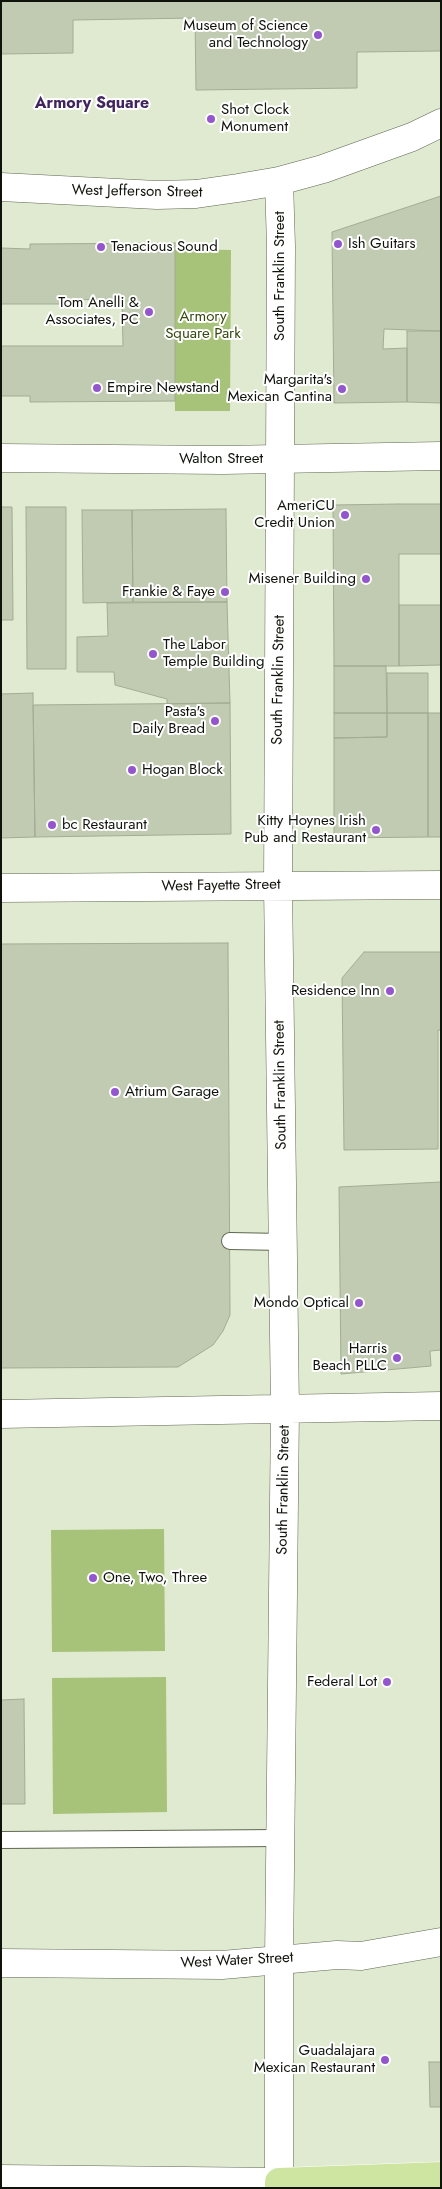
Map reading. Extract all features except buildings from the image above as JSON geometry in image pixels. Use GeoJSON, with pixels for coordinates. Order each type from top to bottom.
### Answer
{"type":"FeatureCollection","features":[{"type":"Feature","properties":{"kind":"main road"},"geometry":{"type":"LineString","coordinates":[[279,2185],[441,2176]]}},
{"type":"Feature","properties":{"kind":"street","name":"West Jefferson Street"},"geometry":{"type":"LineString","coordinates":[[1,187],[128,194],[196,194],[279,181],[372,152],[441,123]]}},
{"type":"Feature","properties":{"kind":"street","name":"South Franklin Street"},"geometry":{"type":"LineString","coordinates":[[279,181],[281,246],[278,886],[286,1409],[280,1838],[279,2185]]}},
{"type":"Feature","properties":{"kind":"street","name":"Walton Street"},"geometry":{"type":"LineString","coordinates":[[1,458],[441,456]]}},
{"type":"Feature","properties":{"kind":"street","name":"West Fayette Street"},"geometry":{"type":"LineString","coordinates":[[1,888],[441,885]]}},
{"type":"Feature","properties":{"kind":"street"},"geometry":{"type":"LineString","coordinates":[[1,1414],[441,1406]]}},
{"type":"Feature","properties":{"kind":"street","name":"West Water Street"},"geometry":{"type":"LineString","coordinates":[[1,1963],[222,1965],[337,1955],[361,1956],[441,1942]]}},
{"type":"Feature","properties":{"kind":"street"},"geometry":{"type":"LineString","coordinates":[[1,2179],[279,2185]]}},
{"type":"Feature","properties":{"kind":"lane"},"geometry":{"type":"LineString","coordinates":[[230,1241],[283,1242]]}},
{"type":"Feature","properties":{"kind":"lane"},"geometry":{"type":"LineString","coordinates":[[1,1840],[280,1838]]}},
{"type":"Feature","properties":{"kind":"green space","name":"Armory Square Park"},"geometry":{"type":"Polygon","coordinates":[[[174,249],[231,250],[230,411],[175,411],[174,249]]]}},
{"type":"Feature","properties":{"kind":"green space"},"geometry":{"type":"Polygon","coordinates":[[[164,1529],[165,1651],[52,1652],[51,1530],[164,1529]]]}},
{"type":"Feature","properties":{"kind":"green space"},"geometry":{"type":"Polygon","coordinates":[[[166,1677],[167,1812],[53,1814],[52,1678],[166,1677]]]}},
{"type":"Feature","properties":{"kind":"place","name":"Museum of Science and Technology"},"geometry":{"type":"Point","coordinates":[318,35]}},
{"type":"Feature","properties":{"kind":"place","name":"Shot Clock Monument"},"geometry":{"type":"Point","coordinates":[211,119]}},
{"type":"Feature","properties":{"kind":"place","name":"Ish Guitars"},"geometry":{"type":"Point","coordinates":[338,244]}},
{"type":"Feature","properties":{"kind":"place","name":"Tenacious Sound"},"geometry":{"type":"Point","coordinates":[101,247]}},
{"type":"Feature","properties":{"kind":"place","name":"Tom Anelli & Associates, PC"},"geometry":{"type":"Point","coordinates":[149,312]}},
{"type":"Feature","properties":{"kind":"place","name":"Empire Newstand"},"geometry":{"type":"Point","coordinates":[97,388]}},
{"type":"Feature","properties":{"kind":"place","name":"Margarita's Mexican Cantina"},"geometry":{"type":"Point","coordinates":[342,389]}},
{"type":"Feature","properties":{"kind":"place","name":"AmeriCU Credit Union"},"geometry":{"type":"Point","coordinates":[345,515]}},
{"type":"Feature","properties":{"kind":"place","name":"Misener Building"},"geometry":{"type":"Point","coordinates":[366,579]}},
{"type":"Feature","properties":{"kind":"place","name":"Frankie & Faye"},"geometry":{"type":"Point","coordinates":[225,592]}},
{"type":"Feature","properties":{"kind":"place","name":"The Labor Temple Building"},"geometry":{"type":"Point","coordinates":[153,654]}},
{"type":"Feature","properties":{"kind":"place","name":"Pasta's Daily Bread"},"geometry":{"type":"Point","coordinates":[215,721]}},
{"type":"Feature","properties":{"kind":"place","name":"Hogan Block"},"geometry":{"type":"Point","coordinates":[132,770]}},
{"type":"Feature","properties":{"kind":"place","name":"bc Restaurant"},"geometry":{"type":"Point","coordinates":[52,825]}},
{"type":"Feature","properties":{"kind":"place","name":"Kitty Hoynes Irish Pub and Restaurant"},"geometry":{"type":"Point","coordinates":[376,830]}},
{"type":"Feature","properties":{"kind":"place","name":"Residence Inn"},"geometry":{"type":"Point","coordinates":[390,991]}},
{"type":"Feature","properties":{"kind":"place","name":"Atrium Garage"},"geometry":{"type":"Point","coordinates":[115,1092]}},
{"type":"Feature","properties":{"kind":"place","name":"Mondo Optical"},"geometry":{"type":"Point","coordinates":[359,1303]}},
{"type":"Feature","properties":{"kind":"place","name":"Harris Beach PLLC"},"geometry":{"type":"Point","coordinates":[397,1358]}},
{"type":"Feature","properties":{"kind":"place","name":"One, Two, Three"},"geometry":{"type":"Point","coordinates":[93,1578]}},
{"type":"Feature","properties":{"kind":"place","name":"Federal Lot"},"geometry":{"type":"Point","coordinates":[387,1682]}},
{"type":"Feature","properties":{"kind":"place","name":"Guadalajara Mexican Restaurant"},"geometry":{"type":"Point","coordinates":[385,2060]}},
{"type":"Feature","properties":{"kind":"district","name":"Armory Square"},"geometry":{"type":"Point","coordinates":[92,104]}}]}
